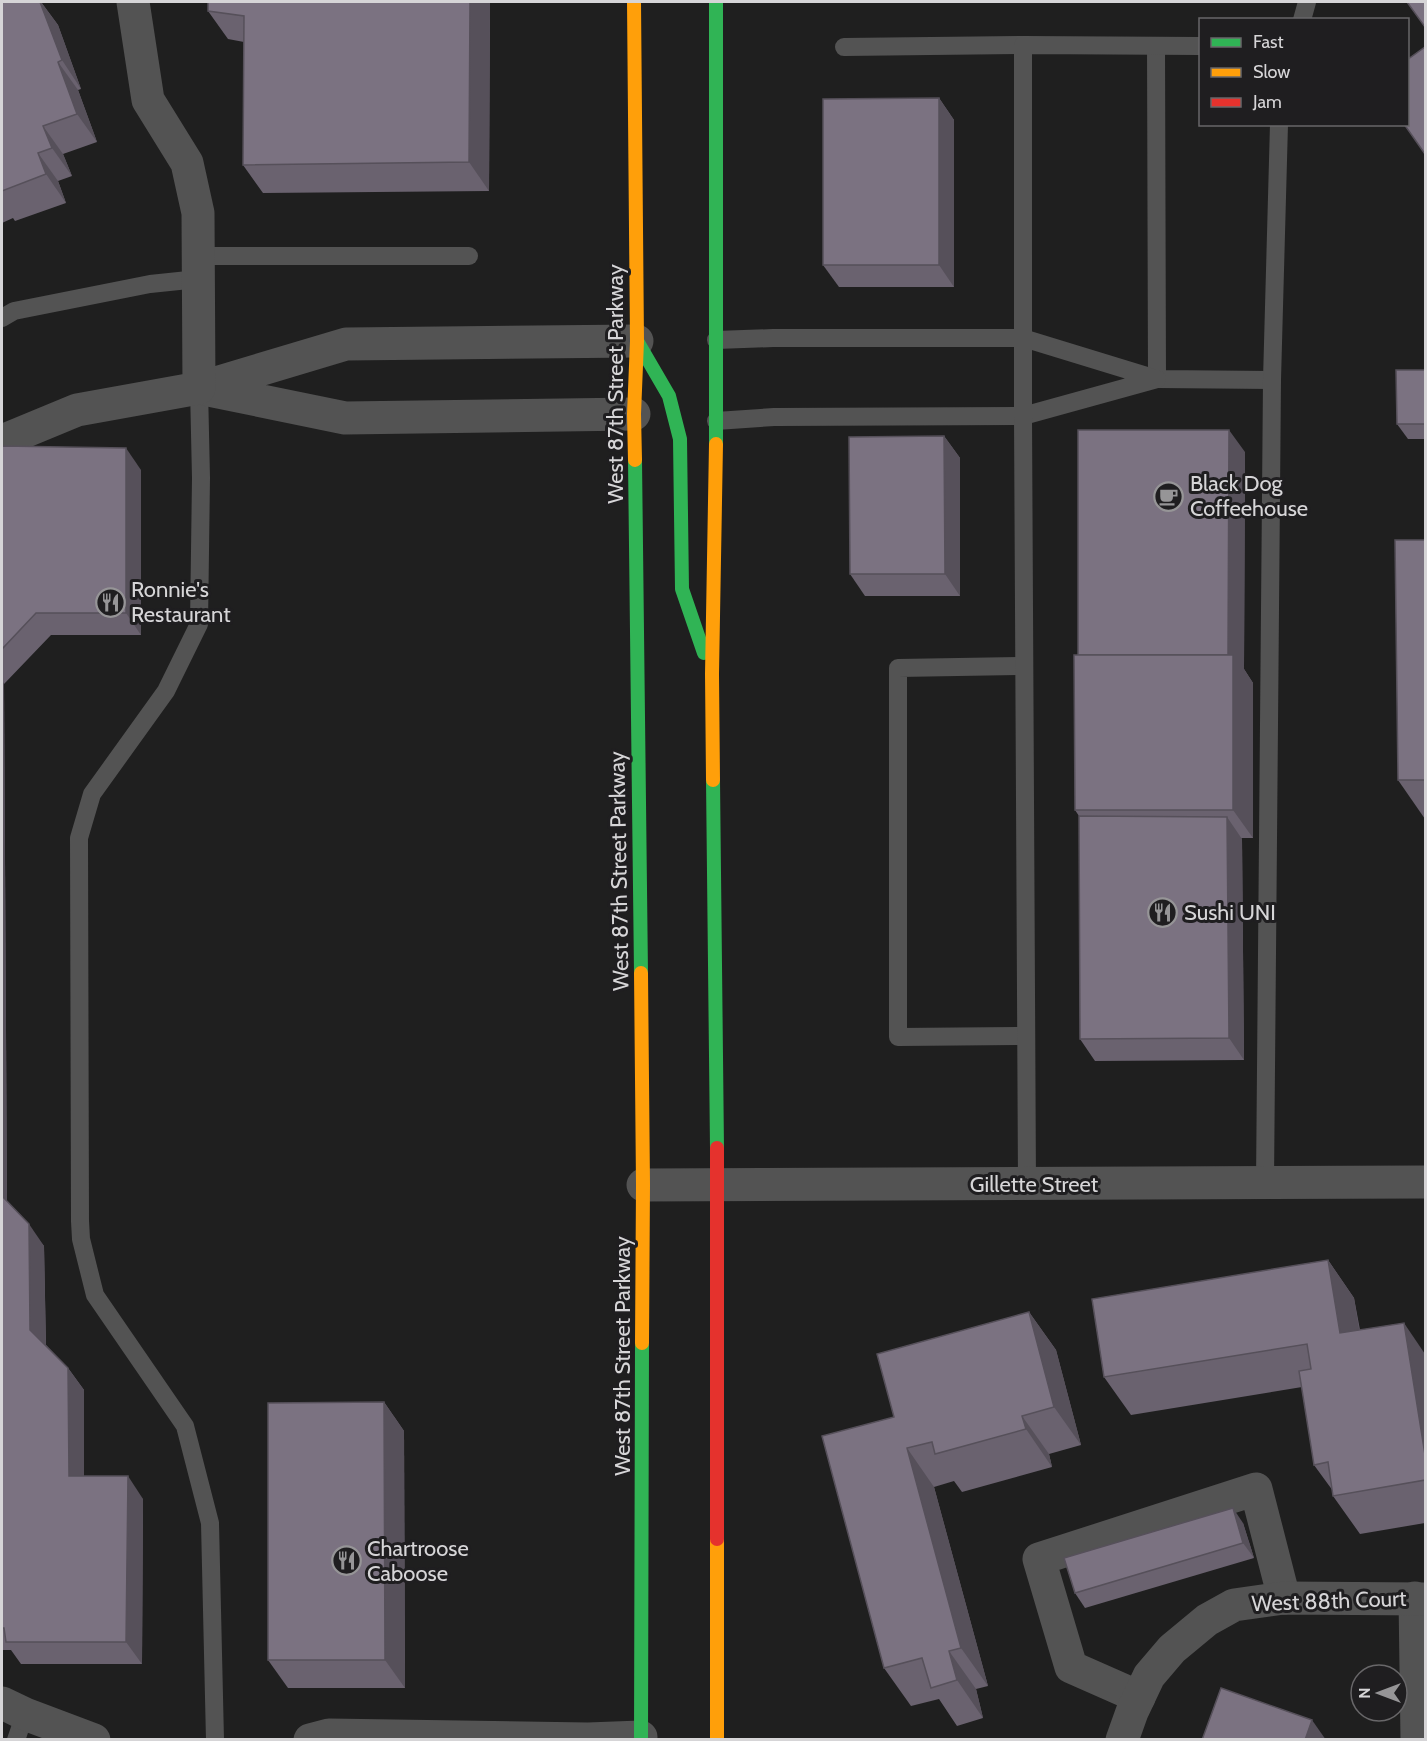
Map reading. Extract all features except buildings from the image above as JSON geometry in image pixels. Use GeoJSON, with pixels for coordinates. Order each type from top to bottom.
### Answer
{"type":"FeatureCollection","features":[{"type":"Feature","properties":{"kind":"main road","name":"West 87th Street Parkway"},"geometry":{"type":"LineString","coordinates":[[634,2],[637,341],[634,414],[644,1185],[641,1739]]}},
{"type":"Feature","properties":{"kind":"main road"},"geometry":{"type":"LineString","coordinates":[[716,2],[716,421],[712,674],[717,1184],[717,1740]]}},
{"type":"Feature","properties":{"kind":"main road"},"geometry":{"type":"LineString","coordinates":[[637,341],[669,396],[680,439],[682,589],[712,674]]}},
{"type":"Feature","properties":{"kind":"street"},"geometry":{"type":"LineString","coordinates":[[133,2],[147,100],[187,163],[198,213],[199,387]]}},
{"type":"Feature","properties":{"kind":"street"},"geometry":{"type":"LineString","coordinates":[[2,441],[77,410],[199,387],[346,344],[637,341]]}},
{"type":"Feature","properties":{"kind":"street"},"geometry":{"type":"LineString","coordinates":[[199,387],[345,418],[634,414]]}},
{"type":"Feature","properties":{"kind":"street","name":"Gillette Street"},"geometry":{"type":"LineString","coordinates":[[644,1185],[1425,1182]]}},
{"type":"Feature","properties":{"kind":"street"},"geometry":{"type":"LineString","coordinates":[[1139,1697],[1071,1667],[1039,1559],[1256,1489],[1284,1598]]}},
{"type":"Feature","properties":{"kind":"street","name":"West 88th Court"},"geometry":{"type":"LineString","coordinates":[[1122,1740],[1149,1676],[1172,1649],[1207,1620],[1234,1605],[1284,1598],[1420,1599]]}},
{"type":"Feature","properties":{"kind":"street"},"geometry":{"type":"LineString","coordinates":[[1417,1740],[1420,1599]]}},
{"type":"Feature","properties":{"kind":"street"},"geometry":{"type":"LineString","coordinates":[[14,1719],[94,1740]]}},
{"type":"Feature","properties":{"kind":"street"},"geometry":{"type":"LineString","coordinates":[[310,1740],[329,1736],[641,1739]]}},
{"type":"Feature","properties":{"kind":"lane"},"geometry":{"type":"LineString","coordinates":[[1303,18],[1307,2]]}},
{"type":"Feature","properties":{"kind":"lane"},"geometry":{"type":"LineString","coordinates":[[1023,45],[1027,1184]]}},
{"type":"Feature","properties":{"kind":"lane"},"geometry":{"type":"LineString","coordinates":[[1156,46],[1157,379]]}},
{"type":"Feature","properties":{"kind":"lane"},"geometry":{"type":"LineString","coordinates":[[844,47],[1199,46]]}},
{"type":"Feature","properties":{"kind":"lane"},"geometry":{"type":"LineString","coordinates":[[1265,1183],[1272,380],[1279,126]]}},
{"type":"Feature","properties":{"kind":"lane"},"geometry":{"type":"LineString","coordinates":[[2,318],[14,311],[150,284],[198,268],[469,256]]}},
{"type":"Feature","properties":{"kind":"lane"},"geometry":{"type":"LineString","coordinates":[[716,340],[1023,338],[1157,379]]}},
{"type":"Feature","properties":{"kind":"lane"},"geometry":{"type":"LineString","coordinates":[[716,421],[774,417],[1023,416],[1157,379],[1272,380]]}},
{"type":"Feature","properties":{"kind":"lane"},"geometry":{"type":"LineString","coordinates":[[199,387],[201,478],[199,624],[166,691],[92,794],[79,838],[80,1221],[81,1239],[95,1295],[185,1426],[210,1523],[215,1740]]}},
{"type":"Feature","properties":{"kind":"lane"},"geometry":{"type":"LineString","coordinates":[[1024,666],[898,668],[898,1037],[1026,1036]]}},
{"type":"Feature","properties":{"kind":"traffic: fast"},"geometry":{"type":"LineString","coordinates":[[716,2],[716,444]]}},
{"type":"Feature","properties":{"kind":"traffic: fast"},"geometry":{"type":"LineString","coordinates":[[637,341],[669,396],[680,439],[682,589],[704,653]]}},
{"type":"Feature","properties":{"kind":"traffic: fast"},"geometry":{"type":"LineString","coordinates":[[635,460],[641,973]]}},
{"type":"Feature","properties":{"kind":"traffic: fast"},"geometry":{"type":"LineString","coordinates":[[713,780],[717,1148]]}},
{"type":"Feature","properties":{"kind":"traffic: fast"},"geometry":{"type":"LineString","coordinates":[[641,1740],[642,1343]]}},
{"type":"Feature","properties":{"kind":"traffic: slow"},"geometry":{"type":"LineString","coordinates":[[634,2],[637,341],[635,460]]}},
{"type":"Feature","properties":{"kind":"traffic: slow"},"geometry":{"type":"LineString","coordinates":[[713,780],[712,674],[716,444]]}},
{"type":"Feature","properties":{"kind":"traffic: slow"},"geometry":{"type":"LineString","coordinates":[[641,973],[642,1343]]}},
{"type":"Feature","properties":{"kind":"traffic: slow"},"geometry":{"type":"LineString","coordinates":[[717,1539],[717,1740]]}},
{"type":"Feature","properties":{"kind":"traffic: jam"},"geometry":{"type":"LineString","coordinates":[[717,1148],[717,1539]]}},
{"type":"Feature","properties":{"kind":"place","name":"Black Dog Coffeehouse"},"geometry":{"type":"Point","coordinates":[1169,496]}},
{"type":"Feature","properties":{"kind":"place","name":"Ronnie's Restaurant"},"geometry":{"type":"Point","coordinates":[110,602]}},
{"type":"Feature","properties":{"kind":"place","name":"Sushi UNI"},"geometry":{"type":"Point","coordinates":[1163,912]}},
{"type":"Feature","properties":{"kind":"place","name":"Chartroose Caboose"},"geometry":{"type":"Point","coordinates":[346,1561]}}]}
